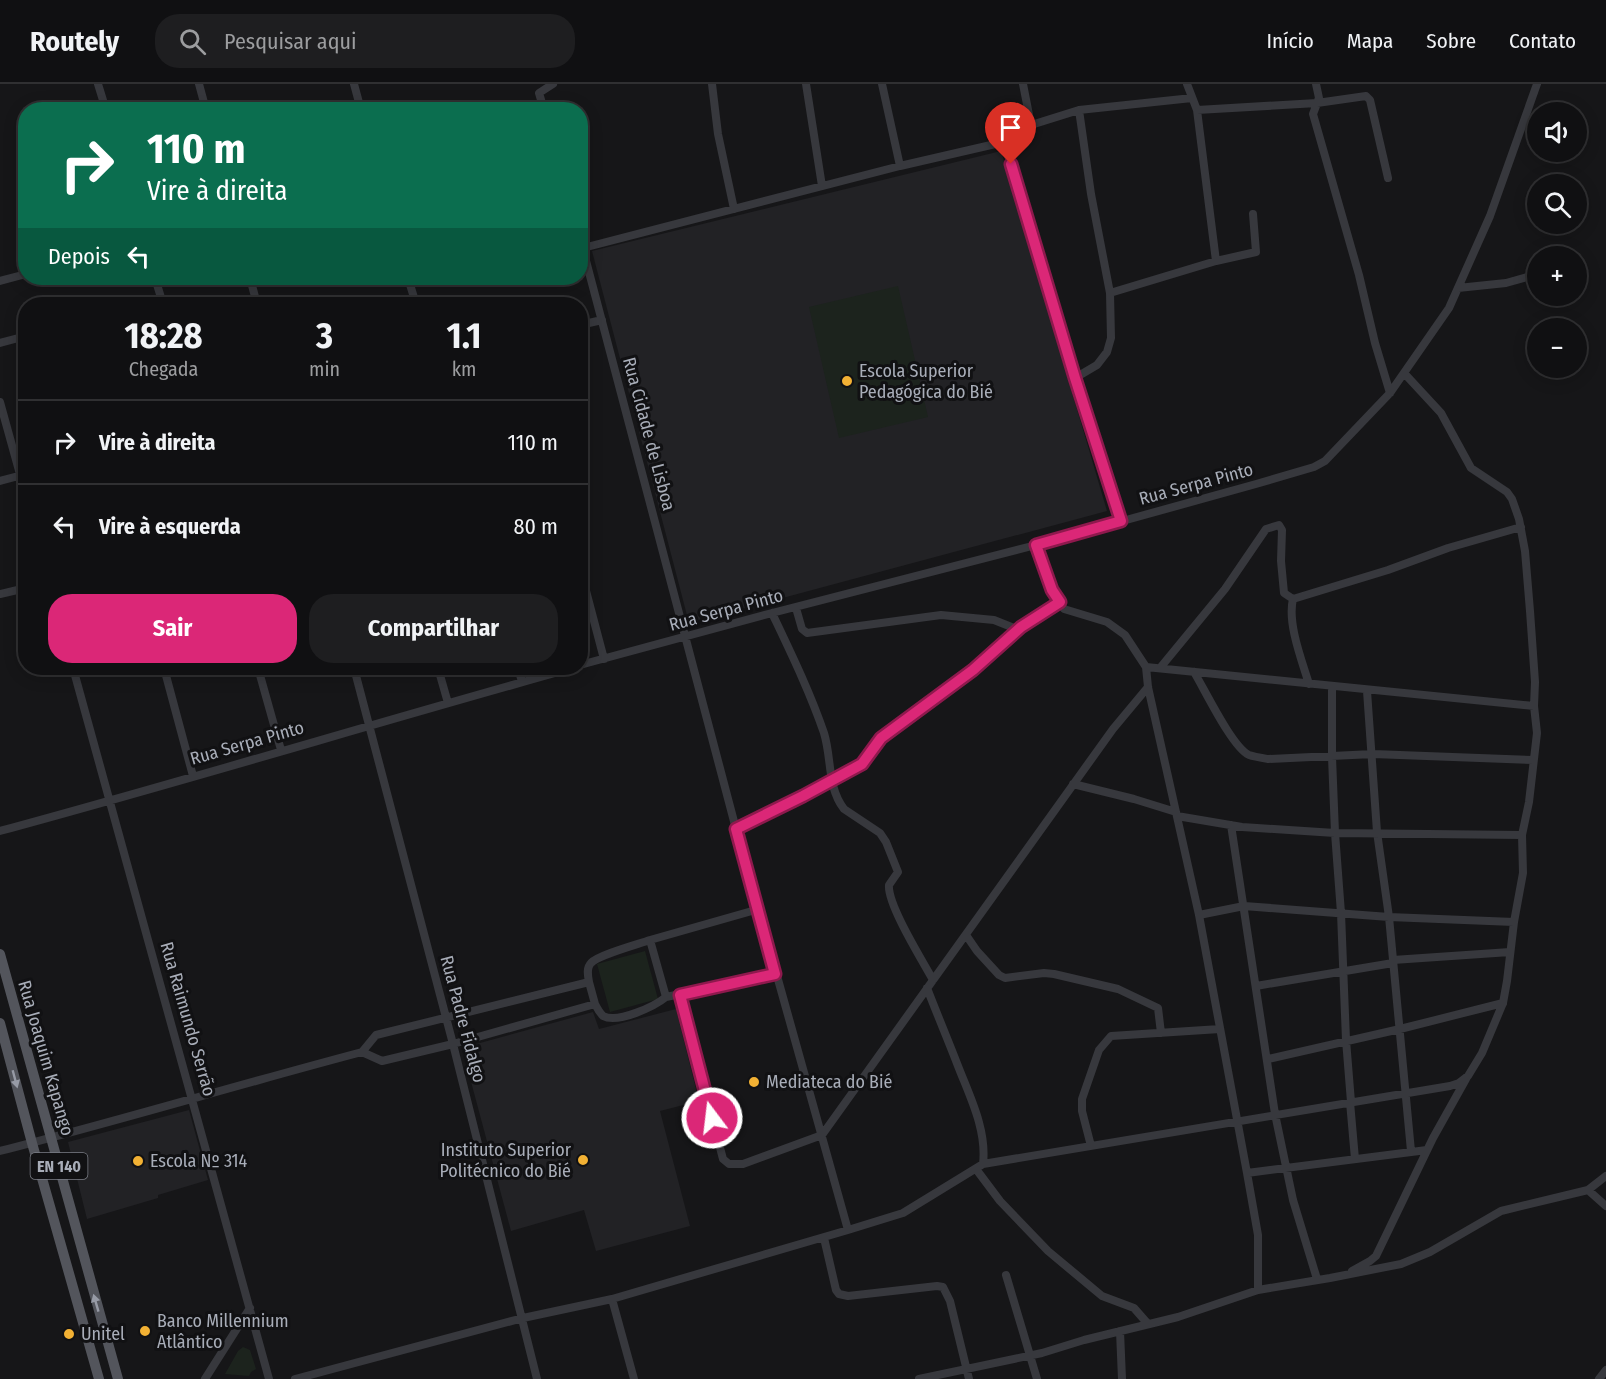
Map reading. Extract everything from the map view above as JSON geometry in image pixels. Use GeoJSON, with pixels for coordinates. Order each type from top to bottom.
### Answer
{"type":"FeatureCollection","features":[{"type":"Feature","properties":{"kind":"main road","name":"Rua Joaquim Kapango"},"geometry":{"type":"LineString","coordinates":[[0,954],[118,1379]]}},
{"type":"Feature","properties":{"kind":"main road","name":"Rua Joaquim Kapango"},"geometry":{"type":"LineString","coordinates":[[0,1023],[99,1379]]}},
{"type":"Feature","properties":{"kind":"main road"},"geometry":{"type":"LineString","coordinates":[[6,1045],[23,1041]]}},
{"type":"Feature","properties":{"kind":"main road"},"geometry":{"type":"LineString","coordinates":[[69,1275],[87,1270]]}},
{"type":"Feature","properties":{"kind":"street"},"geometry":{"type":"LineString","coordinates":[[98,84],[104,102]]}},
{"type":"Feature","properties":{"kind":"street"},"geometry":{"type":"LineString","coordinates":[[199,84],[204,102]]}},
{"type":"Feature","properties":{"kind":"street"},"geometry":{"type":"LineString","coordinates":[[354,84],[359,102]]}},
{"type":"Feature","properties":{"kind":"street"},"geometry":{"type":"LineString","coordinates":[[535,84],[542,102]]}},
{"type":"Feature","properties":{"kind":"street"},"geometry":{"type":"LineString","coordinates":[[539,93],[553,84]]}},
{"type":"Feature","properties":{"kind":"street"},"geometry":{"type":"LineString","coordinates":[[712,84],[718,134],[735,209]]}},
{"type":"Feature","properties":{"kind":"street"},"geometry":{"type":"LineString","coordinates":[[806,84],[822,186]]}},
{"type":"Feature","properties":{"kind":"street"},"geometry":{"type":"LineString","coordinates":[[882,84],[900,166]]}},
{"type":"Feature","properties":{"kind":"street"},"geometry":{"type":"LineString","coordinates":[[1023,84],[1031,125]]}},
{"type":"Feature","properties":{"kind":"street"},"geometry":{"type":"LineString","coordinates":[[1187,84],[1197,110],[1216,261]]}},
{"type":"Feature","properties":{"kind":"street"},"geometry":{"type":"LineString","coordinates":[[1316,84],[1319,98],[1312,110],[1390,393]]}},
{"type":"Feature","properties":{"kind":"street","name":"Rua Serpa Pinto"},"geometry":{"type":"LineString","coordinates":[[588,663],[1036,545],[1314,467],[1325,461],[1390,393],[1449,308],[1490,216],[1537,84]]}},
{"type":"Feature","properties":{"kind":"street"},"geometry":{"type":"LineString","coordinates":[[1197,110],[1317,103],[1366,96],[1370,100],[1388,178]]}},
{"type":"Feature","properties":{"kind":"street"},"geometry":{"type":"LineString","coordinates":[[588,247],[900,166],[1004,142],[1031,125],[1079,110],[1192,98]]}},
{"type":"Feature","properties":{"kind":"street"},"geometry":{"type":"LineString","coordinates":[[1075,378],[1097,365],[1107,352],[1112,338],[1110,293],[1090,194],[1079,110]]}},
{"type":"Feature","properties":{"kind":"street"},"geometry":{"type":"LineString","coordinates":[[1004,142],[1121,521]]}},
{"type":"Feature","properties":{"kind":"street"},"geometry":{"type":"LineString","coordinates":[[1110,293],[1216,261],[1256,252],[1253,214]]}},
{"type":"Feature","properties":{"kind":"street","name":"Rua Cidade de Lisboa"},"geometry":{"type":"LineString","coordinates":[[588,267],[775,974],[848,1230]]}},
{"type":"Feature","properties":{"kind":"street"},"geometry":{"type":"LineString","coordinates":[[0,281],[18,276]]}},
{"type":"Feature","properties":{"kind":"street"},"geometry":{"type":"LineString","coordinates":[[1458,288],[1506,283],[1527,277]]}},
{"type":"Feature","properties":{"kind":"street"},"geometry":{"type":"LineString","coordinates":[[588,323],[602,320]]}},
{"type":"Feature","properties":{"kind":"street"},"geometry":{"type":"LineString","coordinates":[[0,343],[18,338]]}},
{"type":"Feature","properties":{"kind":"street"},"geometry":{"type":"LineString","coordinates":[[1348,1273],[1376,1256],[1427,1150],[1482,1053],[1503,1003],[1523,873],[1522,835],[1529,802],[1537,733],[1526,551],[1512,499],[1507,492],[1471,468],[1441,413],[1404,373]]}},
{"type":"Feature","properties":{"kind":"street"},"geometry":{"type":"LineString","coordinates":[[0,402],[18,459]]}},
{"type":"Feature","properties":{"kind":"street"},"geometry":{"type":"LineString","coordinates":[[0,481],[18,476]]}},
{"type":"Feature","properties":{"kind":"street"},"geometry":{"type":"LineString","coordinates":[[1160,668],[1225,589],[1266,529],[1274,526],[1279,525],[1282,530],[1281,561],[1284,593],[1293,599]]}},
{"type":"Feature","properties":{"kind":"street"},"geometry":{"type":"LineString","coordinates":[[1293,599],[1388,570],[1448,548],[1521,527]]}},
{"type":"Feature","properties":{"kind":"street"},"geometry":{"type":"LineString","coordinates":[[1036,545],[1052,590],[1064,609],[1107,622],[1125,635],[1146,667],[1148,687],[1199,915],[1247,1173],[1258,1235],[1258,1290]]}},
{"type":"Feature","properties":{"kind":"street"},"geometry":{"type":"LineString","coordinates":[[0,594],[18,590]]}},
{"type":"Feature","properties":{"kind":"street"},"geometry":{"type":"LineString","coordinates":[[588,598],[604,659]]}},
{"type":"Feature","properties":{"kind":"street"},"geometry":{"type":"LineString","coordinates":[[1293,599],[1295,636],[1309,684]]}},
{"type":"Feature","properties":{"kind":"street"},"geometry":{"type":"LineString","coordinates":[[736,829],[862,764],[881,738],[973,670],[1019,630],[1060,602]]}},
{"type":"Feature","properties":{"kind":"street"},"geometry":{"type":"LineString","coordinates":[[796,608],[802,629],[807,633],[941,615],[994,620],[1019,630]]}},
{"type":"Feature","properties":{"kind":"street"},"geometry":{"type":"LineString","coordinates":[[772,613],[823,731],[828,748],[831,781],[843,809],[880,833],[886,842],[898,872],[889,885],[890,893],[903,925],[933,980]]}},
{"type":"Feature","properties":{"kind":"street"},"geometry":{"type":"LineString","coordinates":[[1146,667],[1534,706]]}},
{"type":"Feature","properties":{"kind":"street"},"geometry":{"type":"LineString","coordinates":[[1194,672],[1219,716],[1241,748],[1248,754],[1268,759],[1373,754],[1533,760]]}},
{"type":"Feature","properties":{"kind":"street","name":"Rua Raimundo Serrão"},"geometry":{"type":"LineString","coordinates":[[76,675],[269,1379]]}},
{"type":"Feature","properties":{"kind":"street"},"geometry":{"type":"LineString","coordinates":[[166,675],[193,776]]}},
{"type":"Feature","properties":{"kind":"street"},"geometry":{"type":"LineString","coordinates":[[260,675],[281,750]]}},
{"type":"Feature","properties":{"kind":"street","name":"Rua Padre Fidalgo"},"geometry":{"type":"LineString","coordinates":[[356,675],[453,1044],[537,1379]]}},
{"type":"Feature","properties":{"kind":"street"},"geometry":{"type":"LineString","coordinates":[[440,675],[448,703]]}},
{"type":"Feature","properties":{"kind":"street"},"geometry":{"type":"LineString","coordinates":[[520,675],[522,682]]}},
{"type":"Feature","properties":{"kind":"street","name":"Rua Serpa Pinto"},"geometry":{"type":"LineString","coordinates":[[0,831],[548,675]]}},
{"type":"Feature","properties":{"kind":"street"},"geometry":{"type":"LineString","coordinates":[[680,995],[723,1159],[729,1164],[743,1164],[822,1135],[1113,729],[1148,687]]}},
{"type":"Feature","properties":{"kind":"street"},"geometry":{"type":"LineString","coordinates":[[1332,687],[1335,833],[1355,1159]]}},
{"type":"Feature","properties":{"kind":"street"},"geometry":{"type":"LineString","coordinates":[[1367,691],[1377,832],[1389,917],[1411,1151]]}},
{"type":"Feature","properties":{"kind":"street"},"geometry":{"type":"LineString","coordinates":[[1073,784],[1134,799],[1176,814],[1231,825],[1335,833],[1522,835]]}},
{"type":"Feature","properties":{"kind":"street"},"geometry":{"type":"LineString","coordinates":[[1231,825],[1285,1168],[1317,1279]]}},
{"type":"Feature","properties":{"kind":"street"},"geometry":{"type":"LineString","coordinates":[[1199,915],[1244,906],[1389,917],[1514,922]]}},
{"type":"Feature","properties":{"kind":"street"},"geometry":{"type":"LineString","coordinates":[[759,909],[650,940],[591,963],[588,971],[595,1004],[602,1015],[612,1018],[648,1010],[666,997],[775,974]]}},
{"type":"Feature","properties":{"kind":"street"},"geometry":{"type":"LineString","coordinates":[[966,935],[977,951],[999,975],[1005,978],[1044,973],[1118,988],[1158,1008],[1161,1033]]}},
{"type":"Feature","properties":{"kind":"street"},"geometry":{"type":"LineString","coordinates":[[650,940],[666,997]]}},
{"type":"Feature","properties":{"kind":"street"},"geometry":{"type":"LineString","coordinates":[[1256,986],[1393,962],[1510,952]]}},
{"type":"Feature","properties":{"kind":"street"},"geometry":{"type":"LineString","coordinates":[[0,1151],[52,1139],[362,1052],[376,1035],[590,982]]}},
{"type":"Feature","properties":{"kind":"street"},"geometry":{"type":"LineString","coordinates":[[927,988],[976,1113],[984,1153],[979,1167]]}},
{"type":"Feature","properties":{"kind":"street"},"geometry":{"type":"LineString","coordinates":[[1268,1059],[1503,1003]]}},
{"type":"Feature","properties":{"kind":"street"},"geometry":{"type":"LineString","coordinates":[[362,1052],[382,1061],[453,1044],[595,1004]]}},
{"type":"Feature","properties":{"kind":"street"},"geometry":{"type":"LineString","coordinates":[[1091,1146],[1082,1111],[1082,1099],[1099,1050],[1114,1035],[1220,1029]]}},
{"type":"Feature","properties":{"kind":"street"},"geometry":{"type":"LineString","coordinates":[[295,1379],[523,1318],[612,1299],[824,1238],[903,1213],[979,1167],[1091,1146],[1237,1123],[1275,1114],[1450,1086],[1468,1076]]}},
{"type":"Feature","properties":{"kind":"street"},"geometry":{"type":"LineString","coordinates":[[1247,1173],[1427,1150]]}},
{"type":"Feature","properties":{"kind":"street"},"geometry":{"type":"LineString","coordinates":[[979,1167],[1000,1201],[1048,1251],[1102,1296],[1134,1308],[1148,1324]]}},
{"type":"Feature","properties":{"kind":"street"},"geometry":{"type":"LineString","coordinates":[[919,1379],[967,1374],[1178,1317],[1258,1290],[1330,1278],[1413,1260],[1501,1211],[1588,1190],[1606,1176]]}},
{"type":"Feature","properties":{"kind":"street"},"geometry":{"type":"LineString","coordinates":[[1588,1190],[1606,1206]]}},
{"type":"Feature","properties":{"kind":"street"},"geometry":{"type":"LineString","coordinates":[[824,1238],[836,1290],[839,1294],[848,1296],[944,1287],[950,1301],[967,1374]]}},
{"type":"Feature","properties":{"kind":"street"},"geometry":{"type":"LineString","coordinates":[[1006,1275],[1037,1379]]}},
{"type":"Feature","properties":{"kind":"street"},"geometry":{"type":"LineString","coordinates":[[612,1299],[634,1379]]}},
{"type":"Feature","properties":{"kind":"street"},"geometry":{"type":"LineString","coordinates":[[205,1379],[250,1308]]}},
{"type":"Feature","properties":{"kind":"street"},"geometry":{"type":"LineString","coordinates":[[1120,1331],[1122,1379]]}},
{"type":"Feature","properties":{"kind":"street"},"geometry":{"type":"LineString","coordinates":[[1599,1379],[1606,1370]]}},
{"type":"Feature","properties":{"kind":"shaded area","name":"Escola Superior Pedagógica do Bié"},"geometry":{"type":"Polygon","coordinates":[[[1001,151],[1107,511],[689,623],[592,251],[1001,151]]]}},
{"type":"Feature","properties":{"kind":"shaded area"},"geometry":{"type":"Polygon","coordinates":[[[898,286],[928,417],[839,438],[809,307],[898,286]]]}},
{"type":"Feature","properties":{"kind":"shaded area"},"geometry":{"type":"Polygon","coordinates":[[[645,951],[658,999],[610,1012],[597,964],[645,951]]]}},
{"type":"Feature","properties":{"kind":"shaded area","name":"Instituto Superior Politécnico do Bié"},"geometry":{"type":"Polygon","coordinates":[[[676,1009],[699,1101],[660,1111],[690,1226],[596,1251],[584,1210],[511,1231],[462,1048],[593,1012],[599,1029],[676,1009]]]}},
{"type":"Feature","properties":{"kind":"shaded area","name":"Escola Nº 314"},"geometry":{"type":"Polygon","coordinates":[[[189,1110],[208,1180],[87,1219],[68,1142],[189,1110]]]}},
{"type":"Feature","properties":{"kind":"shaded area"},"geometry":{"type":"Polygon","coordinates":[[[243,1347],[250,1350],[256,1369],[249,1376],[225,1374],[238,1351],[243,1347]]]}},
{"type":"Feature","properties":{"kind":"place","name":"Escola Superior Pedagógica do Bié"},"geometry":{"type":"Point","coordinates":[847,381]}},
{"type":"Feature","properties":{"kind":"place","name":"Mediateca do Bié"},"geometry":{"type":"Point","coordinates":[754,1082]}},
{"type":"Feature","properties":{"kind":"place","name":"Instituto Superior Politécnico do Bié"},"geometry":{"type":"Point","coordinates":[583,1160]}},
{"type":"Feature","properties":{"kind":"place","name":"Escola Nº 314"},"geometry":{"type":"Point","coordinates":[138,1161]}},
{"type":"Feature","properties":{"kind":"place","name":"Banco Millennium Atlântico"},"geometry":{"type":"Point","coordinates":[145,1331]}},
{"type":"Feature","properties":{"kind":"place","name":"Unitel"},"geometry":{"type":"Point","coordinates":[69,1334]}},
{"type":"Feature","properties":{"kind":"route"},"geometry":{"type":"LineString","coordinates":[[712,1118],[680,995],[775,974],[736,829],[862,764],[881,738],[973,670],[1021,627],[1060,602],[1052,590],[1036,545],[1121,521],[1075,378],[1011,164]]}}]}
